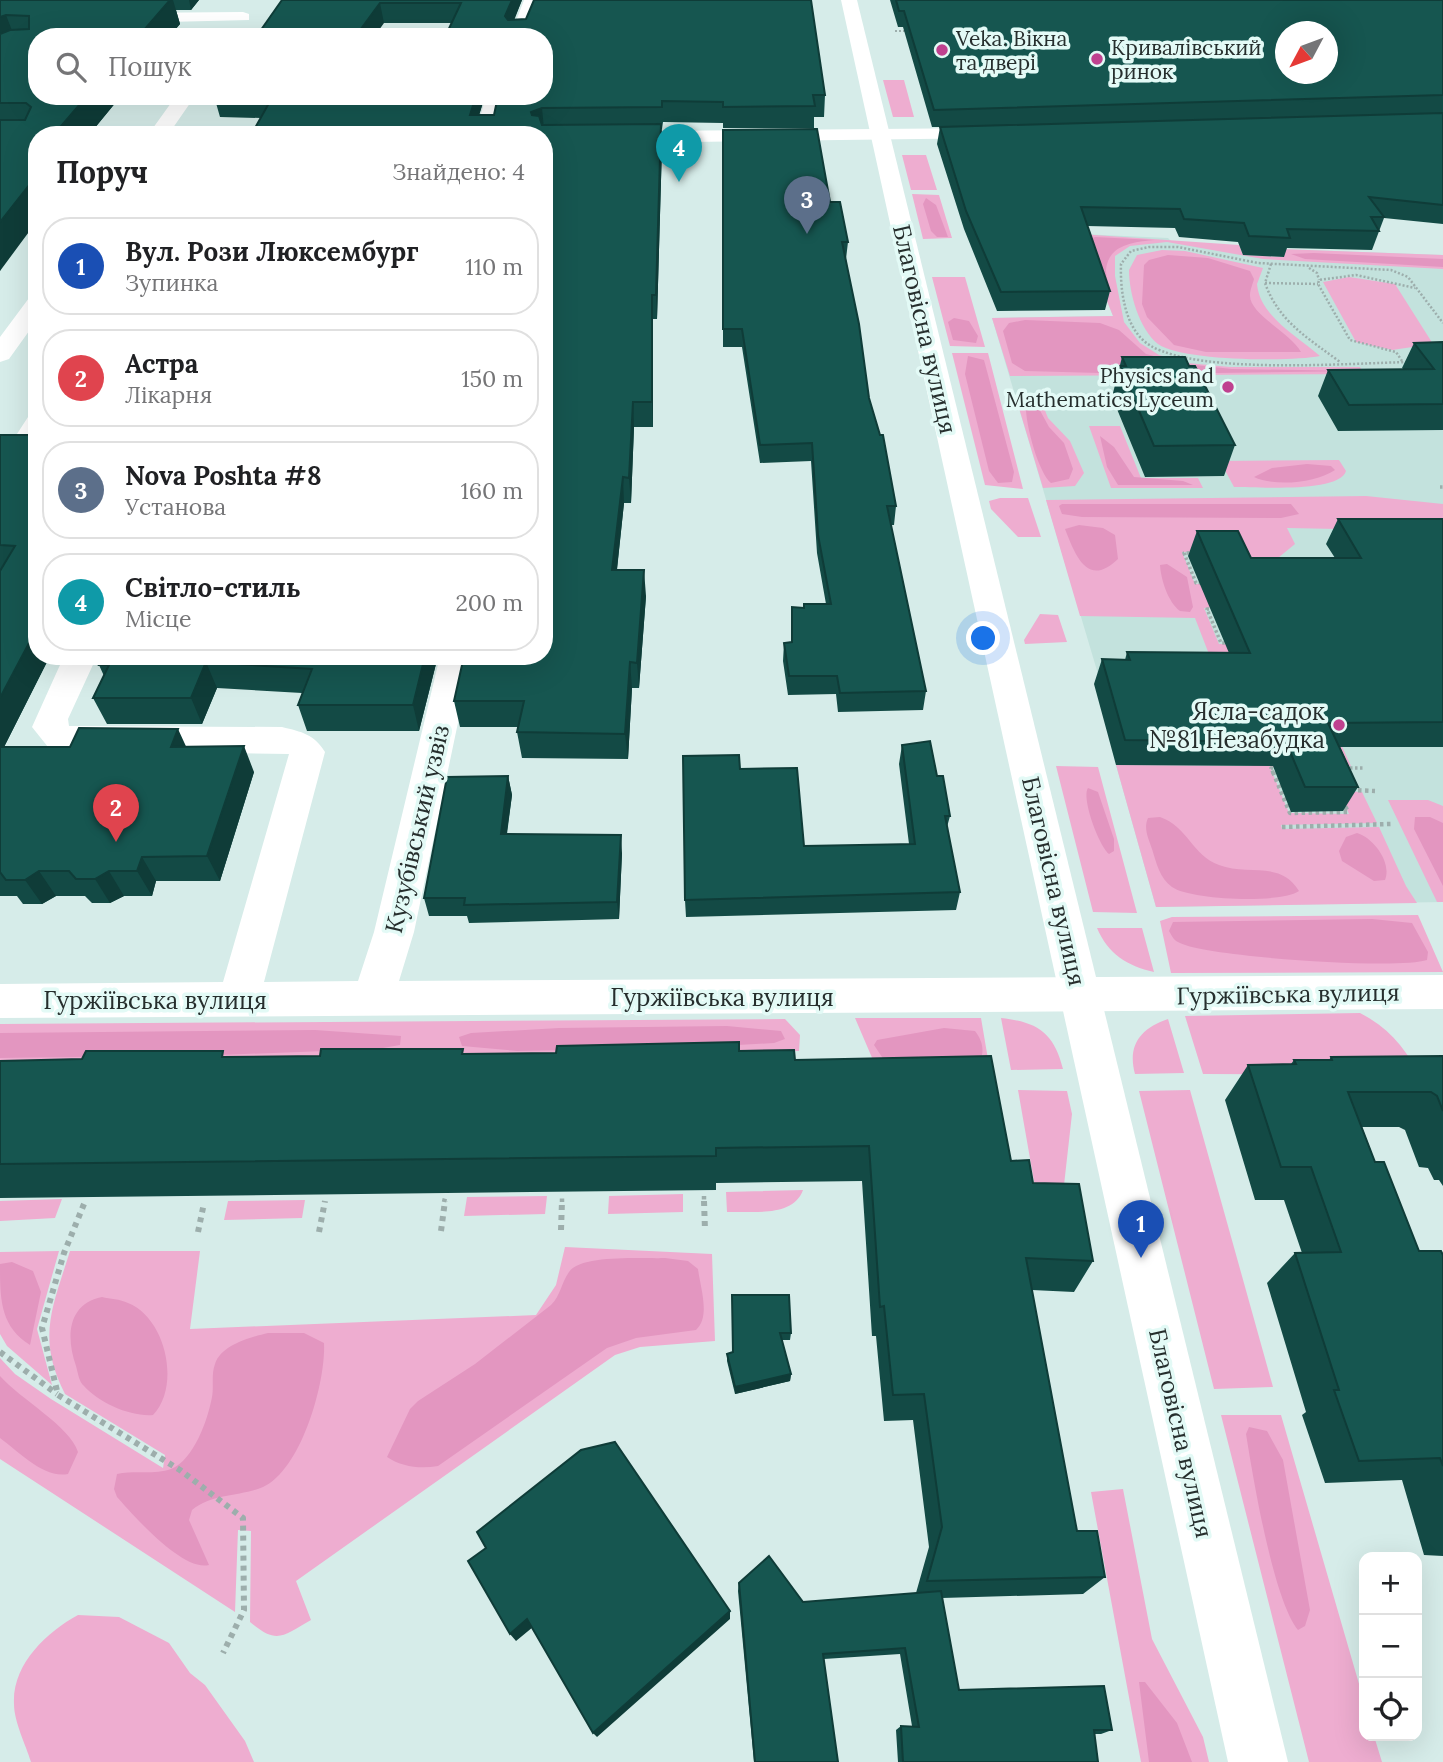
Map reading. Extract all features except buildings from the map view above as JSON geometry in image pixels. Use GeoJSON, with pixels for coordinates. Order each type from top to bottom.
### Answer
{"type":"FeatureCollection","features":[{"type":"Feature","properties":{"kind":"street"},"geometry":{"type":"LineString","coordinates":[[236,28],[256,0]]}},
{"type":"Feature","properties":{"kind":"street"},"geometry":{"type":"LineString","coordinates":[[521,28],[532,0]]}},
{"type":"Feature","properties":{"kind":"street","name":"Благовісна вулиця"},"geometry":{"type":"LineString","coordinates":[[849,0],[1258,1762]]}},
{"type":"Feature","properties":{"kind":"street"},"geometry":{"type":"LineString","coordinates":[[110,18],[243,18]]}},
{"type":"Feature","properties":{"kind":"street"},"geometry":{"type":"LineString","coordinates":[[164,126],[180,105]]}},
{"type":"Feature","properties":{"kind":"street"},"geometry":{"type":"LineString","coordinates":[[487,126],[493,105]]}},
{"type":"Feature","properties":{"kind":"street"},"geometry":{"type":"LineString","coordinates":[[553,138],[1009,134]]}},
{"type":"Feature","properties":{"kind":"street"},"geometry":{"type":"LineString","coordinates":[[0,354],[28,315]]}},
{"type":"Feature","properties":{"kind":"street"},"geometry":{"type":"LineString","coordinates":[[77,665],[49,727],[53,734],[60,738],[282,739],[302,745],[307,752],[239,999]]}},
{"type":"Feature","properties":{"kind":"street","name":"Кузубівський узвіз"},"geometry":{"type":"LineString","coordinates":[[373,999],[397,919],[454,665]]}},
{"type":"Feature","properties":{"kind":"street","name":"Гуржіївська вулиця"},"geometry":{"type":"LineString","coordinates":[[0,1001],[1443,992]]}},
{"type":"Feature","properties":{"kind":"path"},"geometry":{"type":"LineString","coordinates":[[895,31],[912,31]]}},
{"type":"Feature","properties":{"kind":"path"},"geometry":{"type":"LineString","coordinates":[[1416,362],[1235,362],[1170,354],[1141,337],[1122,292],[1121,264],[1127,254],[1137,248],[1178,247],[1271,264],[1401,272],[1443,323]]}},
{"type":"Feature","properties":{"kind":"path"},"geometry":{"type":"LineString","coordinates":[[1271,264],[1265,283],[1281,318],[1305,340],[1340,362]]}},
{"type":"Feature","properties":{"kind":"path"},"geometry":{"type":"LineString","coordinates":[[1307,266],[1317,273],[1318,282],[1350,340],[1406,352]]}},
{"type":"Feature","properties":{"kind":"path"},"geometry":{"type":"LineString","coordinates":[[1342,268],[1346,275]]}},
{"type":"Feature","properties":{"kind":"path"},"geometry":{"type":"LineString","coordinates":[[1265,283],[1318,282],[1346,275],[1417,289]]}},
{"type":"Feature","properties":{"kind":"path"},"geometry":{"type":"LineString","coordinates":[[1396,352],[1402,362]]}},
{"type":"Feature","properties":{"kind":"path"},"geometry":{"type":"LineString","coordinates":[[1377,362],[1384,372]]}},
{"type":"Feature","properties":{"kind":"path"},"geometry":{"type":"LineString","coordinates":[[1229,551],[1240,575],[1243,582],[1196,583],[1184,553],[1229,551]]}},
{"type":"Feature","properties":{"kind":"path"},"geometry":{"type":"LineString","coordinates":[[1240,575],[1252,575]]}},
{"type":"Feature","properties":{"kind":"path"},"geometry":{"type":"LineString","coordinates":[[1219,609],[1207,610],[1220,643],[1233,643]]}},
{"type":"Feature","properties":{"kind":"path"},"geometry":{"type":"LineString","coordinates":[[1283,768],[1271,768],[1290,813],[1348,813],[1343,801]]}},
{"type":"Feature","properties":{"kind":"path"},"geometry":{"type":"LineString","coordinates":[[1340,768],[1365,768]]}},
{"type":"Feature","properties":{"kind":"path"},"geometry":{"type":"LineString","coordinates":[[1337,789],[1375,791]]}},
{"type":"Feature","properties":{"kind":"path"},"geometry":{"type":"LineString","coordinates":[[1282,827],[1391,824]]}},
{"type":"Feature","properties":{"kind":"path"},"geometry":{"type":"LineString","coordinates":[[561,1230],[562,1195]]}},
{"type":"Feature","properties":{"kind":"path"},"geometry":{"type":"LineString","coordinates":[[704,1196],[705,1230]]}},
{"type":"Feature","properties":{"kind":"path"},"geometry":{"type":"LineString","coordinates":[[441,1231],[445,1198]]}},
{"type":"Feature","properties":{"kind":"path"},"geometry":{"type":"LineString","coordinates":[[319,1232],[325,1200]]}},
{"type":"Feature","properties":{"kind":"path"},"geometry":{"type":"LineString","coordinates":[[198,1232],[204,1203]]}},
{"type":"Feature","properties":{"kind":"path"},"geometry":{"type":"LineString","coordinates":[[58,1395],[42,1328],[64,1253],[84,1204]]}},
{"type":"Feature","properties":{"kind":"path"},"geometry":{"type":"LineString","coordinates":[[0,1352],[58,1395],[180,1470],[243,1518],[244,1610],[223,1653]]}},
{"type":"Feature","properties":{"kind":"shaded area"},"geometry":{"type":"Polygon","coordinates":[[[883,80],[904,80],[914,117],[893,117],[883,80]]]}},
{"type":"Feature","properties":{"kind":"shaded area"},"geometry":{"type":"Polygon","coordinates":[[[902,155],[926,155],[937,190],[911,190],[902,155]]]}},
{"type":"Feature","properties":{"kind":"shaded area"},"geometry":{"type":"Polygon","coordinates":[[[912,194],[939,195],[952,238],[923,239],[912,194]]]}},
{"type":"Feature","properties":{"kind":"shaded area"},"geometry":{"type":"Polygon","coordinates":[[[926,198],[936,205],[948,237],[937,237],[931,231],[923,204],[926,198]]]}},
{"type":"Feature","properties":{"kind":"shaded area"},"geometry":{"type":"Polygon","coordinates":[[[1080,234],[1168,238],[1171,241],[1281,249],[1443,255],[1443,902],[1156,907],[1116,765],[1101,684],[992,318],[1113,316],[1080,234]]]}},
{"type":"Feature","properties":{"kind":"shaded area"},"geometry":{"type":"Polygon","coordinates":[[[1080,234],[1239,245],[1243,255],[1283,257],[1281,249],[1443,255],[1443,269],[1263,259],[1167,242],[1130,246],[1115,256],[1115,276],[1124,322],[1140,343],[1159,355],[1187,363],[1230,367],[1360,367],[1364,374],[1010,376],[992,318],[1113,316],[1080,234]]]}},
{"type":"Feature","properties":{"kind":"shaded area"},"geometry":{"type":"Polygon","coordinates":[[[1090,239],[1154,240],[1124,246],[1112,255],[1106,270],[1109,298],[1090,239]]]}},
{"type":"Feature","properties":{"kind":"shaded area"},"geometry":{"type":"Polygon","coordinates":[[[1162,250],[1185,251],[1263,268],[1257,284],[1265,306],[1281,325],[1320,356],[1236,359],[1189,354],[1158,344],[1145,329],[1136,310],[1129,270],[1137,255],[1162,250]]]}},
{"type":"Feature","properties":{"kind":"shaded area"},"geometry":{"type":"Polygon","coordinates":[[[1291,254],[1443,259],[1443,267],[1305,259],[1291,254]]]}},
{"type":"Feature","properties":{"kind":"shaded area"},"geometry":{"type":"Polygon","coordinates":[[[1168,255],[1208,258],[1250,271],[1254,279],[1250,293],[1256,309],[1301,352],[1206,352],[1174,345],[1147,317],[1142,304],[1144,265],[1149,260],[1168,255]]]}},
{"type":"Feature","properties":{"kind":"shaded area"},"geometry":{"type":"Polygon","coordinates":[[[932,277],[965,277],[985,347],[950,346],[932,277]]]}},
{"type":"Feature","properties":{"kind":"shaded area"},"geometry":{"type":"Polygon","coordinates":[[[1349,277],[1395,284],[1433,344],[1392,350],[1356,342],[1323,282],[1349,277]]]}},
{"type":"Feature","properties":{"kind":"shaded area"},"geometry":{"type":"Polygon","coordinates":[[[954,318],[969,321],[978,336],[976,343],[953,340],[948,322],[954,318]]]}},
{"type":"Feature","properties":{"kind":"shaded area"},"geometry":{"type":"Polygon","coordinates":[[[1025,320],[1100,323],[1119,330],[1146,354],[1186,364],[1232,369],[1356,371],[1138,374],[1025,371],[1012,363],[1003,331],[1009,323],[1025,320]]]}},
{"type":"Feature","properties":{"kind":"shaded area"},"geometry":{"type":"Polygon","coordinates":[[[952,353],[988,353],[1023,489],[985,485],[952,353]]]}},
{"type":"Feature","properties":{"kind":"shaded area"},"geometry":{"type":"Polygon","coordinates":[[[968,356],[984,360],[1014,472],[1012,482],[998,483],[989,471],[965,374],[968,356]]]}},
{"type":"Feature","properties":{"kind":"shaded area"},"geometry":{"type":"Polygon","coordinates":[[[1016,398],[1040,398],[1048,418],[1070,441],[1084,473],[1075,486],[1043,488],[1016,398]]]}},
{"type":"Feature","properties":{"kind":"shaded area"},"geometry":{"type":"Polygon","coordinates":[[[1026,402],[1037,405],[1049,427],[1064,443],[1073,469],[1069,479],[1051,483],[1046,477],[1033,445],[1026,402]]]}},
{"type":"Feature","properties":{"kind":"shaded area"},"geometry":{"type":"Polygon","coordinates":[[[1089,426],[1120,426],[1141,478],[1198,478],[1203,488],[1111,488],[1089,426]]]}},
{"type":"Feature","properties":{"kind":"shaded area"},"geometry":{"type":"Polygon","coordinates":[[[1100,436],[1114,447],[1134,477],[1183,481],[1193,485],[1118,485],[1107,467],[1100,436]]]}},
{"type":"Feature","properties":{"kind":"shaded area"},"geometry":{"type":"Polygon","coordinates":[[[1339,460],[1346,471],[1340,478],[1314,486],[1278,488],[1234,487],[1220,461],[1339,460]]]}},
{"type":"Feature","properties":{"kind":"shaded area"},"geometry":{"type":"Polygon","coordinates":[[[1307,464],[1331,466],[1335,470],[1307,481],[1284,483],[1254,477],[1272,468],[1307,464]]]}},
{"type":"Feature","properties":{"kind":"shaded area"},"geometry":{"type":"Polygon","coordinates":[[[1366,496],[1443,504],[1443,531],[1287,528],[1295,544],[1262,571],[1232,551],[1182,552],[1195,584],[1246,583],[1256,606],[1204,608],[1219,644],[1273,643],[1212,662],[1195,618],[1080,616],[1046,500],[1366,496]]]}},
{"type":"Feature","properties":{"kind":"shaded area"},"geometry":{"type":"Polygon","coordinates":[[[1000,498],[1028,498],[1041,537],[1018,537],[991,509],[989,501],[1000,498]]]}},
{"type":"Feature","properties":{"kind":"shaded area"},"geometry":{"type":"Polygon","coordinates":[[[1291,504],[1299,514],[1281,518],[1082,517],[1062,514],[1059,506],[1291,504]]]}},
{"type":"Feature","properties":{"kind":"shaded area"},"geometry":{"type":"Polygon","coordinates":[[[1079,525],[1103,528],[1115,535],[1118,559],[1098,570],[1084,565],[1065,529],[1079,525]]]}},
{"type":"Feature","properties":{"kind":"shaded area"},"geometry":{"type":"Polygon","coordinates":[[[1167,564],[1187,577],[1193,607],[1190,612],[1180,611],[1169,596],[1160,565],[1167,564]]]}},
{"type":"Feature","properties":{"kind":"shaded area"},"geometry":{"type":"Polygon","coordinates":[[[1040,614],[1058,615],[1067,642],[1025,644],[1024,640],[1040,614]]]}},
{"type":"Feature","properties":{"kind":"shaded area"},"geometry":{"type":"Polygon","coordinates":[[[1334,729],[1351,766],[1270,767],[1289,813],[1349,814],[1339,791],[1362,792],[1377,823],[1281,825],[1282,829],[1379,827],[1406,886],[1417,903],[1156,907],[1116,765],[1250,766],[1334,729]]]}},
{"type":"Feature","properties":{"kind":"shaded area"},"geometry":{"type":"Polygon","coordinates":[[[1056,766],[1098,767],[1137,913],[1093,912],[1056,766]]]}},
{"type":"Feature","properties":{"kind":"shaded area"},"geometry":{"type":"Polygon","coordinates":[[[1088,788],[1098,792],[1114,839],[1114,851],[1109,854],[1092,822],[1086,793],[1088,788]]]}},
{"type":"Feature","properties":{"kind":"shaded area"},"geometry":{"type":"Polygon","coordinates":[[[1388,800],[1428,800],[1443,806],[1443,902],[1437,902],[1388,800]]]}},
{"type":"Feature","properties":{"kind":"shaded area"},"geometry":{"type":"Polygon","coordinates":[[[1160,817],[1177,827],[1210,861],[1230,868],[1263,870],[1283,875],[1292,881],[1299,891],[1274,898],[1235,899],[1197,895],[1172,887],[1164,880],[1159,870],[1146,830],[1148,818],[1160,817]]]}},
{"type":"Feature","properties":{"kind":"shaded area"},"geometry":{"type":"Polygon","coordinates":[[[1415,817],[1430,817],[1443,823],[1443,886],[1414,829],[1415,817]]]}},
{"type":"Feature","properties":{"kind":"shaded area"},"geometry":{"type":"Polygon","coordinates":[[[1357,833],[1370,840],[1380,852],[1386,866],[1385,880],[1374,881],[1342,861],[1339,851],[1346,837],[1357,833]]]}},
{"type":"Feature","properties":{"kind":"shaded area"},"geometry":{"type":"Polygon","coordinates":[[[1418,915],[1443,972],[1171,973],[1160,921],[1172,917],[1418,915]]]}},
{"type":"Feature","properties":{"kind":"shaded area"},"geometry":{"type":"Polygon","coordinates":[[[1372,919],[1412,923],[1428,952],[1427,960],[1409,963],[1343,963],[1226,953],[1178,942],[1169,931],[1173,922],[1372,919]]]}},
{"type":"Feature","properties":{"kind":"shaded area"},"geometry":{"type":"Polygon","coordinates":[[[1097,928],[1142,928],[1154,972],[1120,958],[1107,945],[1097,928]]]}},
{"type":"Feature","properties":{"kind":"shaded area"},"geometry":{"type":"Polygon","coordinates":[[[1360,1013],[1395,1039],[1420,1075],[1203,1074],[1185,1016],[1360,1013]]]}},
{"type":"Feature","properties":{"kind":"shaded area"},"geometry":{"type":"Polygon","coordinates":[[[855,1018],[981,1018],[990,1071],[876,1067],[855,1018]]]}},
{"type":"Feature","properties":{"kind":"shaded area"},"geometry":{"type":"Polygon","coordinates":[[[1001,1018],[1035,1026],[1055,1046],[1063,1069],[1011,1070],[1001,1018]]]}},
{"type":"Feature","properties":{"kind":"shaded area"},"geometry":{"type":"Polygon","coordinates":[[[785,1019],[800,1035],[799,1051],[0,1062],[0,1024],[785,1019]]]}},
{"type":"Feature","properties":{"kind":"shaded area"},"geometry":{"type":"Polygon","coordinates":[[[1168,1019],[1184,1073],[1135,1074],[1133,1054],[1138,1039],[1150,1027],[1168,1019]]]}},
{"type":"Feature","properties":{"kind":"shaded area"},"geometry":{"type":"Polygon","coordinates":[[[727,1026],[781,1031],[785,1039],[774,1043],[686,1048],[517,1051],[462,1046],[459,1037],[471,1033],[559,1028],[727,1026]]]}},
{"type":"Feature","properties":{"kind":"shaded area"},"geometry":{"type":"Polygon","coordinates":[[[944,1028],[975,1031],[982,1045],[980,1061],[884,1060],[874,1045],[877,1040],[944,1028]]]}},
{"type":"Feature","properties":{"kind":"shaded area"},"geometry":{"type":"Polygon","coordinates":[[[315,1030],[401,1036],[400,1045],[377,1049],[220,1055],[0,1058],[0,1033],[315,1030]]]}},
{"type":"Feature","properties":{"kind":"shaded area"},"geometry":{"type":"Polygon","coordinates":[[[1018,1090],[1067,1091],[1072,1114],[1064,1185],[1038,1204],[1018,1090]]]}},
{"type":"Feature","properties":{"kind":"shaded area"},"geometry":{"type":"Polygon","coordinates":[[[1190,1090],[1273,1387],[1214,1389],[1139,1091],[1190,1090]]]}},
{"type":"Feature","properties":{"kind":"shaded area"},"geometry":{"type":"Polygon","coordinates":[[[803,1190],[798,1199],[781,1209],[727,1212],[726,1192],[803,1190]]]}},
{"type":"Feature","properties":{"kind":"shaded area"},"geometry":{"type":"Polygon","coordinates":[[[683,1194],[683,1212],[608,1214],[609,1196],[683,1194]]]}},
{"type":"Feature","properties":{"kind":"shaded area"},"geometry":{"type":"Polygon","coordinates":[[[547,1196],[545,1214],[464,1216],[467,1197],[547,1196]]]}},
{"type":"Feature","properties":{"kind":"shaded area"},"geometry":{"type":"Polygon","coordinates":[[[62,1199],[55,1218],[0,1221],[0,1201],[62,1199]]]}},
{"type":"Feature","properties":{"kind":"shaded area"},"geometry":{"type":"Polygon","coordinates":[[[305,1200],[302,1218],[224,1220],[228,1201],[305,1200]]]}},
{"type":"Feature","properties":{"kind":"shaded area"},"geometry":{"type":"Polygon","coordinates":[[[565,1247],[712,1254],[715,1341],[640,1347],[615,1355],[296,1581],[311,1620],[287,1634],[267,1634],[250,1622],[251,1531],[238,1530],[235,1612],[0,1459],[0,1358],[15,1374],[51,1399],[163,1468],[165,1455],[65,1394],[56,1374],[49,1339],[50,1322],[70,1251],[200,1251],[190,1329],[536,1315],[556,1285],[565,1247]]]}},
{"type":"Feature","properties":{"kind":"shaded area"},"geometry":{"type":"Polygon","coordinates":[[[59,1251],[37,1329],[52,1385],[7,1346],[0,1334],[0,1252],[59,1251]]]}},
{"type":"Feature","properties":{"kind":"shaded area"},"geometry":{"type":"Polygon","coordinates":[[[665,1258],[688,1261],[698,1269],[704,1309],[696,1330],[636,1338],[607,1348],[438,1466],[411,1466],[387,1457],[410,1409],[475,1364],[551,1305],[569,1272],[576,1266],[599,1260],[665,1258]]]}},
{"type":"Feature","properties":{"kind":"shaded area"},"geometry":{"type":"Polygon","coordinates":[[[12,1262],[33,1271],[41,1292],[30,1345],[13,1329],[4,1310],[0,1289],[0,1264],[12,1262]]]}},
{"type":"Feature","properties":{"kind":"shaded area"},"geometry":{"type":"Polygon","coordinates":[[[102,1297],[125,1302],[141,1311],[160,1337],[165,1354],[166,1387],[162,1402],[153,1415],[135,1414],[107,1403],[90,1392],[80,1380],[71,1344],[72,1324],[82,1307],[102,1297]]]}},
{"type":"Feature","properties":{"kind":"shaded area"},"geometry":{"type":"Polygon","coordinates":[[[268,1333],[304,1333],[324,1343],[324,1359],[316,1401],[300,1444],[277,1477],[263,1487],[218,1498],[192,1510],[189,1520],[209,1565],[198,1565],[186,1560],[159,1540],[124,1505],[114,1489],[117,1474],[165,1471],[187,1457],[199,1438],[207,1416],[218,1357],[237,1343],[268,1333]]]}},
{"type":"Feature","properties":{"kind":"shaded area"},"geometry":{"type":"Polygon","coordinates":[[[0,1376],[73,1442],[78,1452],[68,1474],[41,1468],[0,1438],[0,1376]]]}},
{"type":"Feature","properties":{"kind":"shaded area"},"geometry":{"type":"Polygon","coordinates":[[[1221,1415],[1281,1415],[1359,1684],[1359,1741],[1376,1741],[1382,1762],[1309,1762],[1221,1415]]]}},
{"type":"Feature","properties":{"kind":"shaded area"},"geometry":{"type":"Polygon","coordinates":[[[1249,1427],[1267,1431],[1283,1460],[1310,1610],[1305,1626],[1298,1630],[1280,1592],[1272,1566],[1246,1434],[1249,1427]]]}},
{"type":"Feature","properties":{"kind":"shaded area"},"geometry":{"type":"Polygon","coordinates":[[[1123,1489],[1152,1639],[1203,1737],[1209,1762],[1141,1762],[1091,1492],[1123,1489]]]}},
{"type":"Feature","properties":{"kind":"shaded area"},"geometry":{"type":"Polygon","coordinates":[[[78,1615],[119,1617],[169,1643],[190,1673],[205,1685],[245,1741],[254,1762],[31,1762],[18,1726],[14,1704],[19,1676],[25,1663],[44,1640],[78,1615]]]}},
{"type":"Feature","properties":{"kind":"shaded area"},"geometry":{"type":"Polygon","coordinates":[[[1139,1682],[1145,1682],[1177,1723],[1192,1762],[1149,1762],[1139,1682]]]}},
{"type":"Feature","properties":{"kind":"place","name":"Veka. Вікна та двері"},"geometry":{"type":"Point","coordinates":[942,50]}},
{"type":"Feature","properties":{"kind":"place","name":"Кривалівський ринок"},"geometry":{"type":"Point","coordinates":[1097,59]}},
{"type":"Feature","properties":{"kind":"place","name":"Світло-стиль"},"geometry":{"type":"Point","coordinates":[679,182]}},
{"type":"Feature","properties":{"kind":"place","name":"Nova Poshta #8"},"geometry":{"type":"Point","coordinates":[807,234]}},
{"type":"Feature","properties":{"kind":"place","name":"Physics and Mathematics Lyceum"},"geometry":{"type":"Point","coordinates":[1228,387]}},
{"type":"Feature","properties":{"kind":"place","name":"Ясла-садок №81 Незабудка"},"geometry":{"type":"Point","coordinates":[1339,725]}},
{"type":"Feature","properties":{"kind":"place","name":"Астра"},"geometry":{"type":"Point","coordinates":[116,842]}},
{"type":"Feature","properties":{"kind":"place","name":"Вул. Рози Люксембург"},"geometry":{"type":"Point","coordinates":[1141,1258]}}]}
